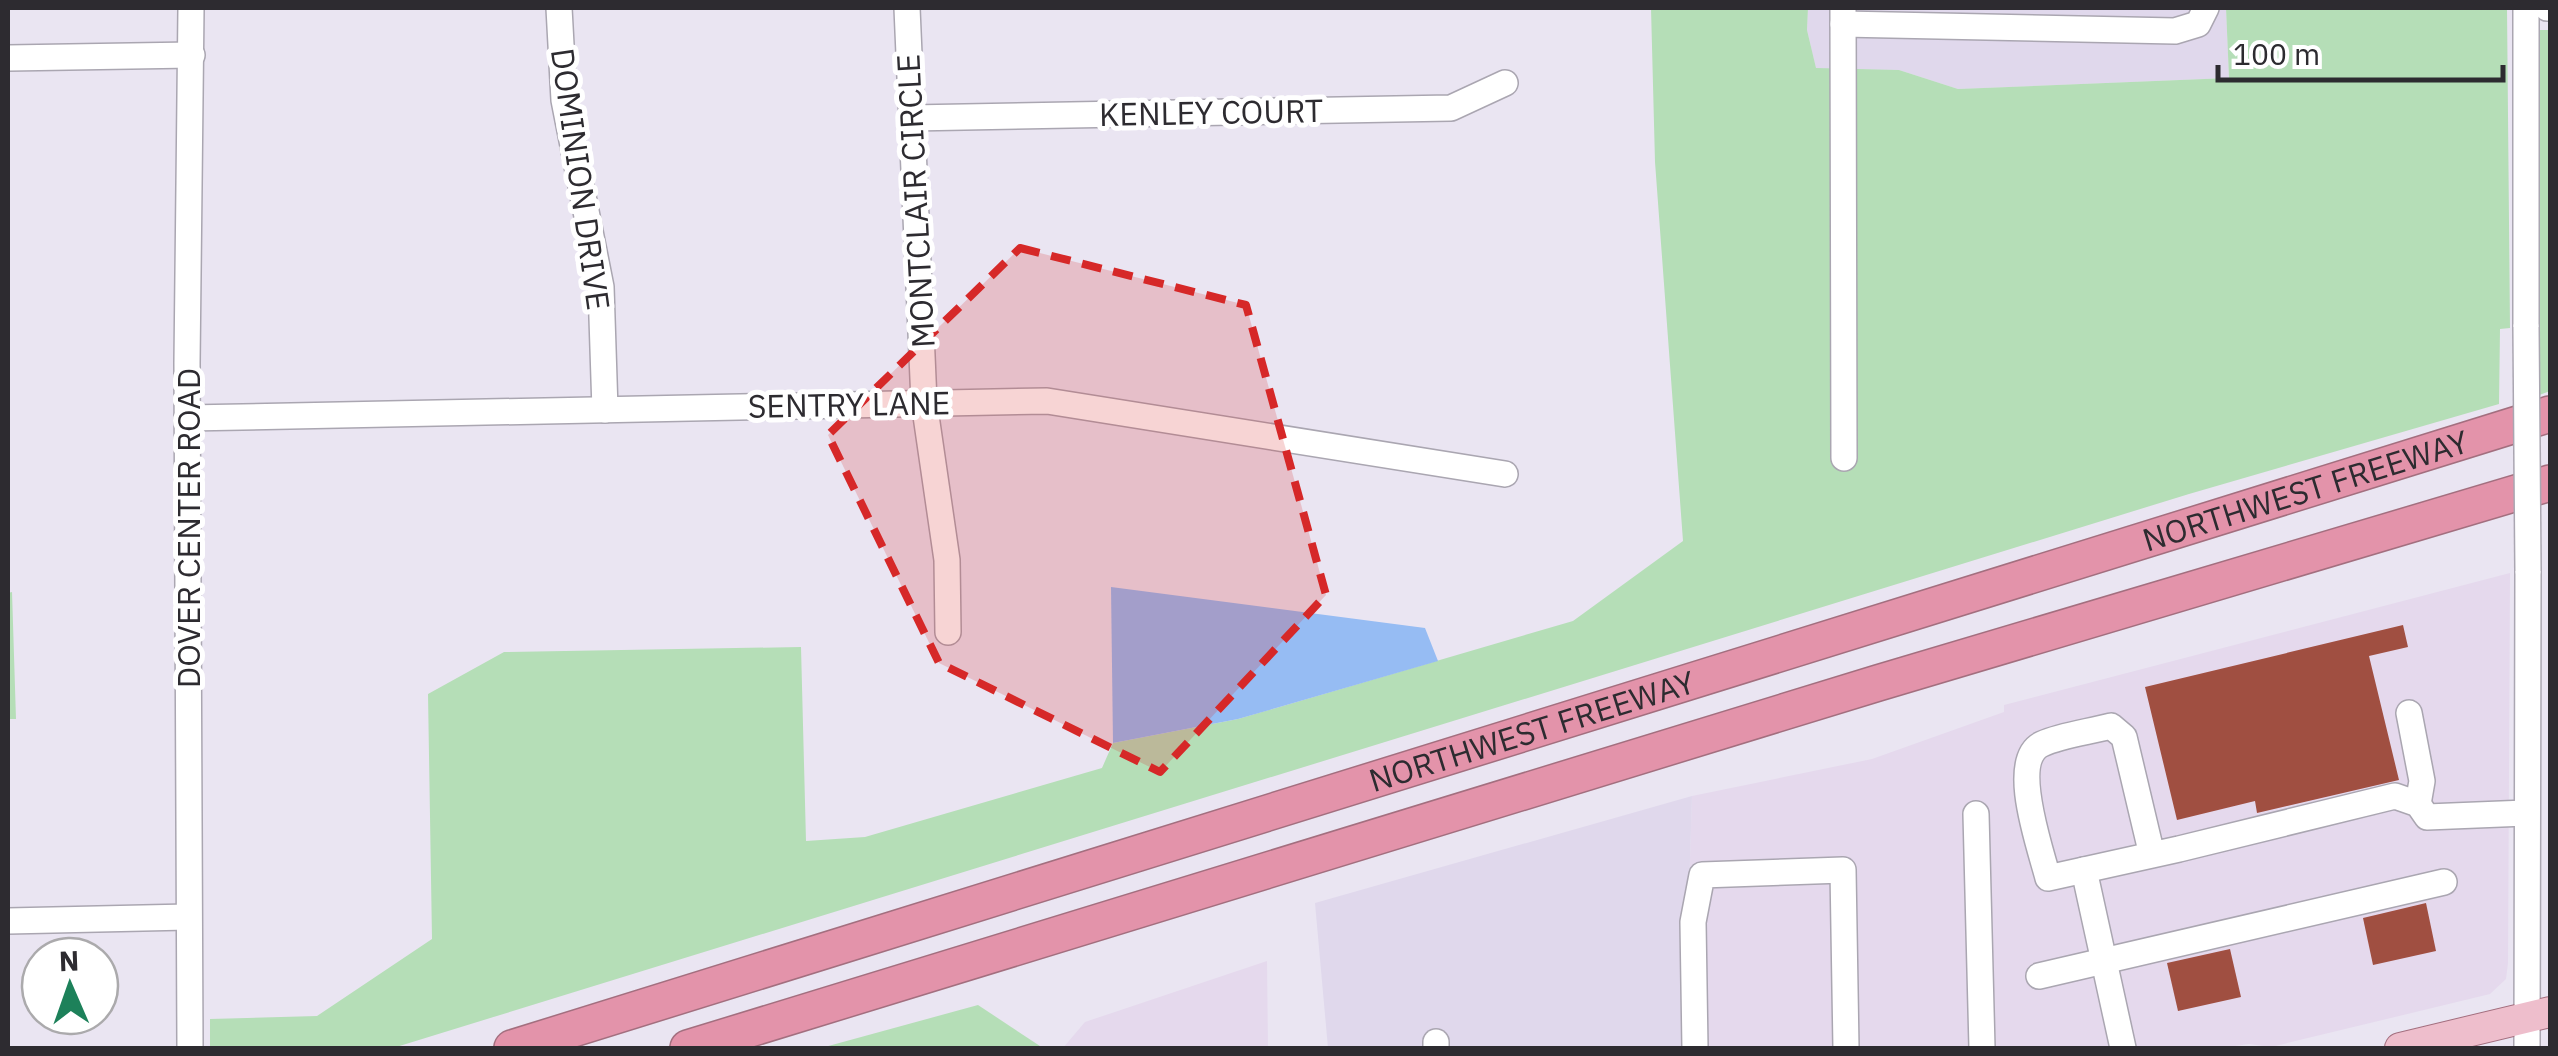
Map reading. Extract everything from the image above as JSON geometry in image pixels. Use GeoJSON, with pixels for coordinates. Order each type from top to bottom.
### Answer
{"type":"FeatureCollection","features":[{"type":"Feature","properties":{"kind":"highway","name":"NORTHWEST FREEWAY"},"geometry":{"type":"LineString","coordinates":[[512,1048],[2550,414]]}},
{"type":"Feature","properties":{"kind":"highway","name":"NORTHWEST FREEWAY"},"geometry":{"type":"LineString","coordinates":[[688,1048],[1878,682],[2550,483]]}},
{"type":"Feature","properties":{"kind":"main road"},"geometry":{"type":"LineString","coordinates":[[2400,1048],[2538,1015]]}},
{"type":"Feature","properties":{"kind":"street","name":"DOVER CENTER ROAD"},"geometry":{"type":"LineString","coordinates":[[190,1048],[191,8]]}},
{"type":"Feature","properties":{"kind":"street","name":"DOMINION DRIVE"},"geometry":{"type":"LineString","coordinates":[[558,8],[564,100],[601,287],[605,410]]}},
{"type":"Feature","properties":{"kind":"street","name":"MONTCLAIR CIRCLE"},"geometry":{"type":"LineString","coordinates":[[907,8],[924,402],[947,560],[948,632]]}},
{"type":"Feature","properties":{"kind":"street"},"geometry":{"type":"LineString","coordinates":[[1844,458],[1844,16],[2175,31],[2198,24],[2206,8]]}},
{"type":"Feature","properties":{"kind":"street"},"geometry":{"type":"LineString","coordinates":[[2527,1048],[2538,1015],[2526,813],[2526,8],[2546,8]]}},
{"type":"Feature","properties":{"kind":"street"},"geometry":{"type":"LineString","coordinates":[[8,58],[192,55]]}},
{"type":"Feature","properties":{"kind":"street","name":"KENLEY COURT"},"geometry":{"type":"LineString","coordinates":[[911,118],[1452,108],[1505,82]]}},
{"type":"Feature","properties":{"kind":"street","name":"SENTRY LANE"},"geometry":{"type":"LineString","coordinates":[[188,418],[1047,401],[1505,474]]}},
{"type":"Feature","properties":{"kind":"street"},"geometry":{"type":"LineString","coordinates":[[2409,713],[2422,781],[2418,804]]}},
{"type":"Feature","properties":{"kind":"street"},"geometry":{"type":"LineString","coordinates":[[2152,855],[2124,737],[2111,726],[2038,745],[2030,754],[2026,777],[2048,878],[2152,855],[2395,796],[2418,804],[2427,818],[2526,813]]}},
{"type":"Feature","properties":{"kind":"street"},"geometry":{"type":"LineString","coordinates":[[1976,814],[1982,1048]]}},
{"type":"Feature","properties":{"kind":"street"},"geometry":{"type":"LineString","coordinates":[[1695,1048],[1693,922],[1702,875],[1842,870],[1846,1048]]}},
{"type":"Feature","properties":{"kind":"street"},"geometry":{"type":"LineString","coordinates":[[2084,870],[2123,1048]]}},
{"type":"Feature","properties":{"kind":"street"},"geometry":{"type":"LineString","coordinates":[[2040,976],[2444,882]]}},
{"type":"Feature","properties":{"kind":"street"},"geometry":{"type":"LineString","coordinates":[[8,921],[188,918]]}},
{"type":"Feature","properties":{"kind":"highlighted area"},"geometry":{"type":"Polygon","coordinates":[[[1020,248],[1246,305],[1326,595],[1160,772],[939,663],[828,435],[1020,248]]]}},
{"type":"Feature","properties":{"kind":"shaded area"},"geometry":{"type":"Polygon","coordinates":[[[1808,8],[2226,8],[2229,78],[1958,89],[1899,70],[1816,69],[1807,30],[1808,8]]]}},
{"type":"Feature","properties":{"kind":"shaded area"},"geometry":{"type":"Polygon","coordinates":[[[2510,573],[2508,963],[2506,979],[2490,994],[2271,1047],[2249,1044],[2221,1048],[1684,1048],[1692,796],[1872,759],[2004,712],[2004,705],[2510,573]]]}},
{"type":"Feature","properties":{"kind":"shaded area"},"geometry":{"type":"Polygon","coordinates":[[[1692,796],[1684,1048],[1328,1048],[1315,903],[1692,796]]]}},
{"type":"Feature","properties":{"kind":"shaded area"},"geometry":{"type":"Polygon","coordinates":[[[1267,961],[1268,1048],[1063,1048],[1085,1022],[1267,961]]]}},
{"type":"Feature","properties":{"kind":"green space"},"geometry":{"type":"Polygon","coordinates":[[[1651,8],[1808,8],[1807,30],[1816,68],[1899,70],[1958,89],[2229,78],[2226,8],[2507,8],[2510,328],[2500,329],[2499,404],[2189,494],[393,1048],[210,1048],[210,1019],[317,1016],[432,939],[428,694],[504,652],[801,647],[806,841],[865,837],[1102,768],[1113,743],[1238,719],[1573,621],[1683,541],[1655,162],[1651,8]]]}},
{"type":"Feature","properties":{"kind":"green space"},"geometry":{"type":"Polygon","coordinates":[[[2529,30],[2550,30],[2550,391],[2534,397],[2529,30]]]}},
{"type":"Feature","properties":{"kind":"green space"},"geometry":{"type":"Polygon","coordinates":[[[12,592],[16,719],[8,719],[8,593],[12,592]]]}},
{"type":"Feature","properties":{"kind":"green space"},"geometry":{"type":"Polygon","coordinates":[[[978,1005],[1043,1048],[821,1048],[978,1005]]]}},
{"type":"Feature","properties":{"kind":"water"},"geometry":{"type":"Polygon","coordinates":[[[1111,587],[1425,628],[1438,661],[1238,719],[1113,743],[1111,587]]]}},
{"type":"Feature","properties":{"kind":"building"},"geometry":{"type":"Polygon","coordinates":[[[2403,625],[2408,647],[2369,656],[2399,780],[2257,813],[2255,801],[2177,820],[2145,687],[2403,625]]]}},
{"type":"Feature","properties":{"kind":"building"},"geometry":{"type":"Polygon","coordinates":[[[2426,903],[2436,951],[2373,965],[2363,918],[2426,903]]]}},
{"type":"Feature","properties":{"kind":"building"},"geometry":{"type":"Polygon","coordinates":[[[2230,949],[2241,997],[2178,1011],[2167,963],[2230,949]]]}}]}
